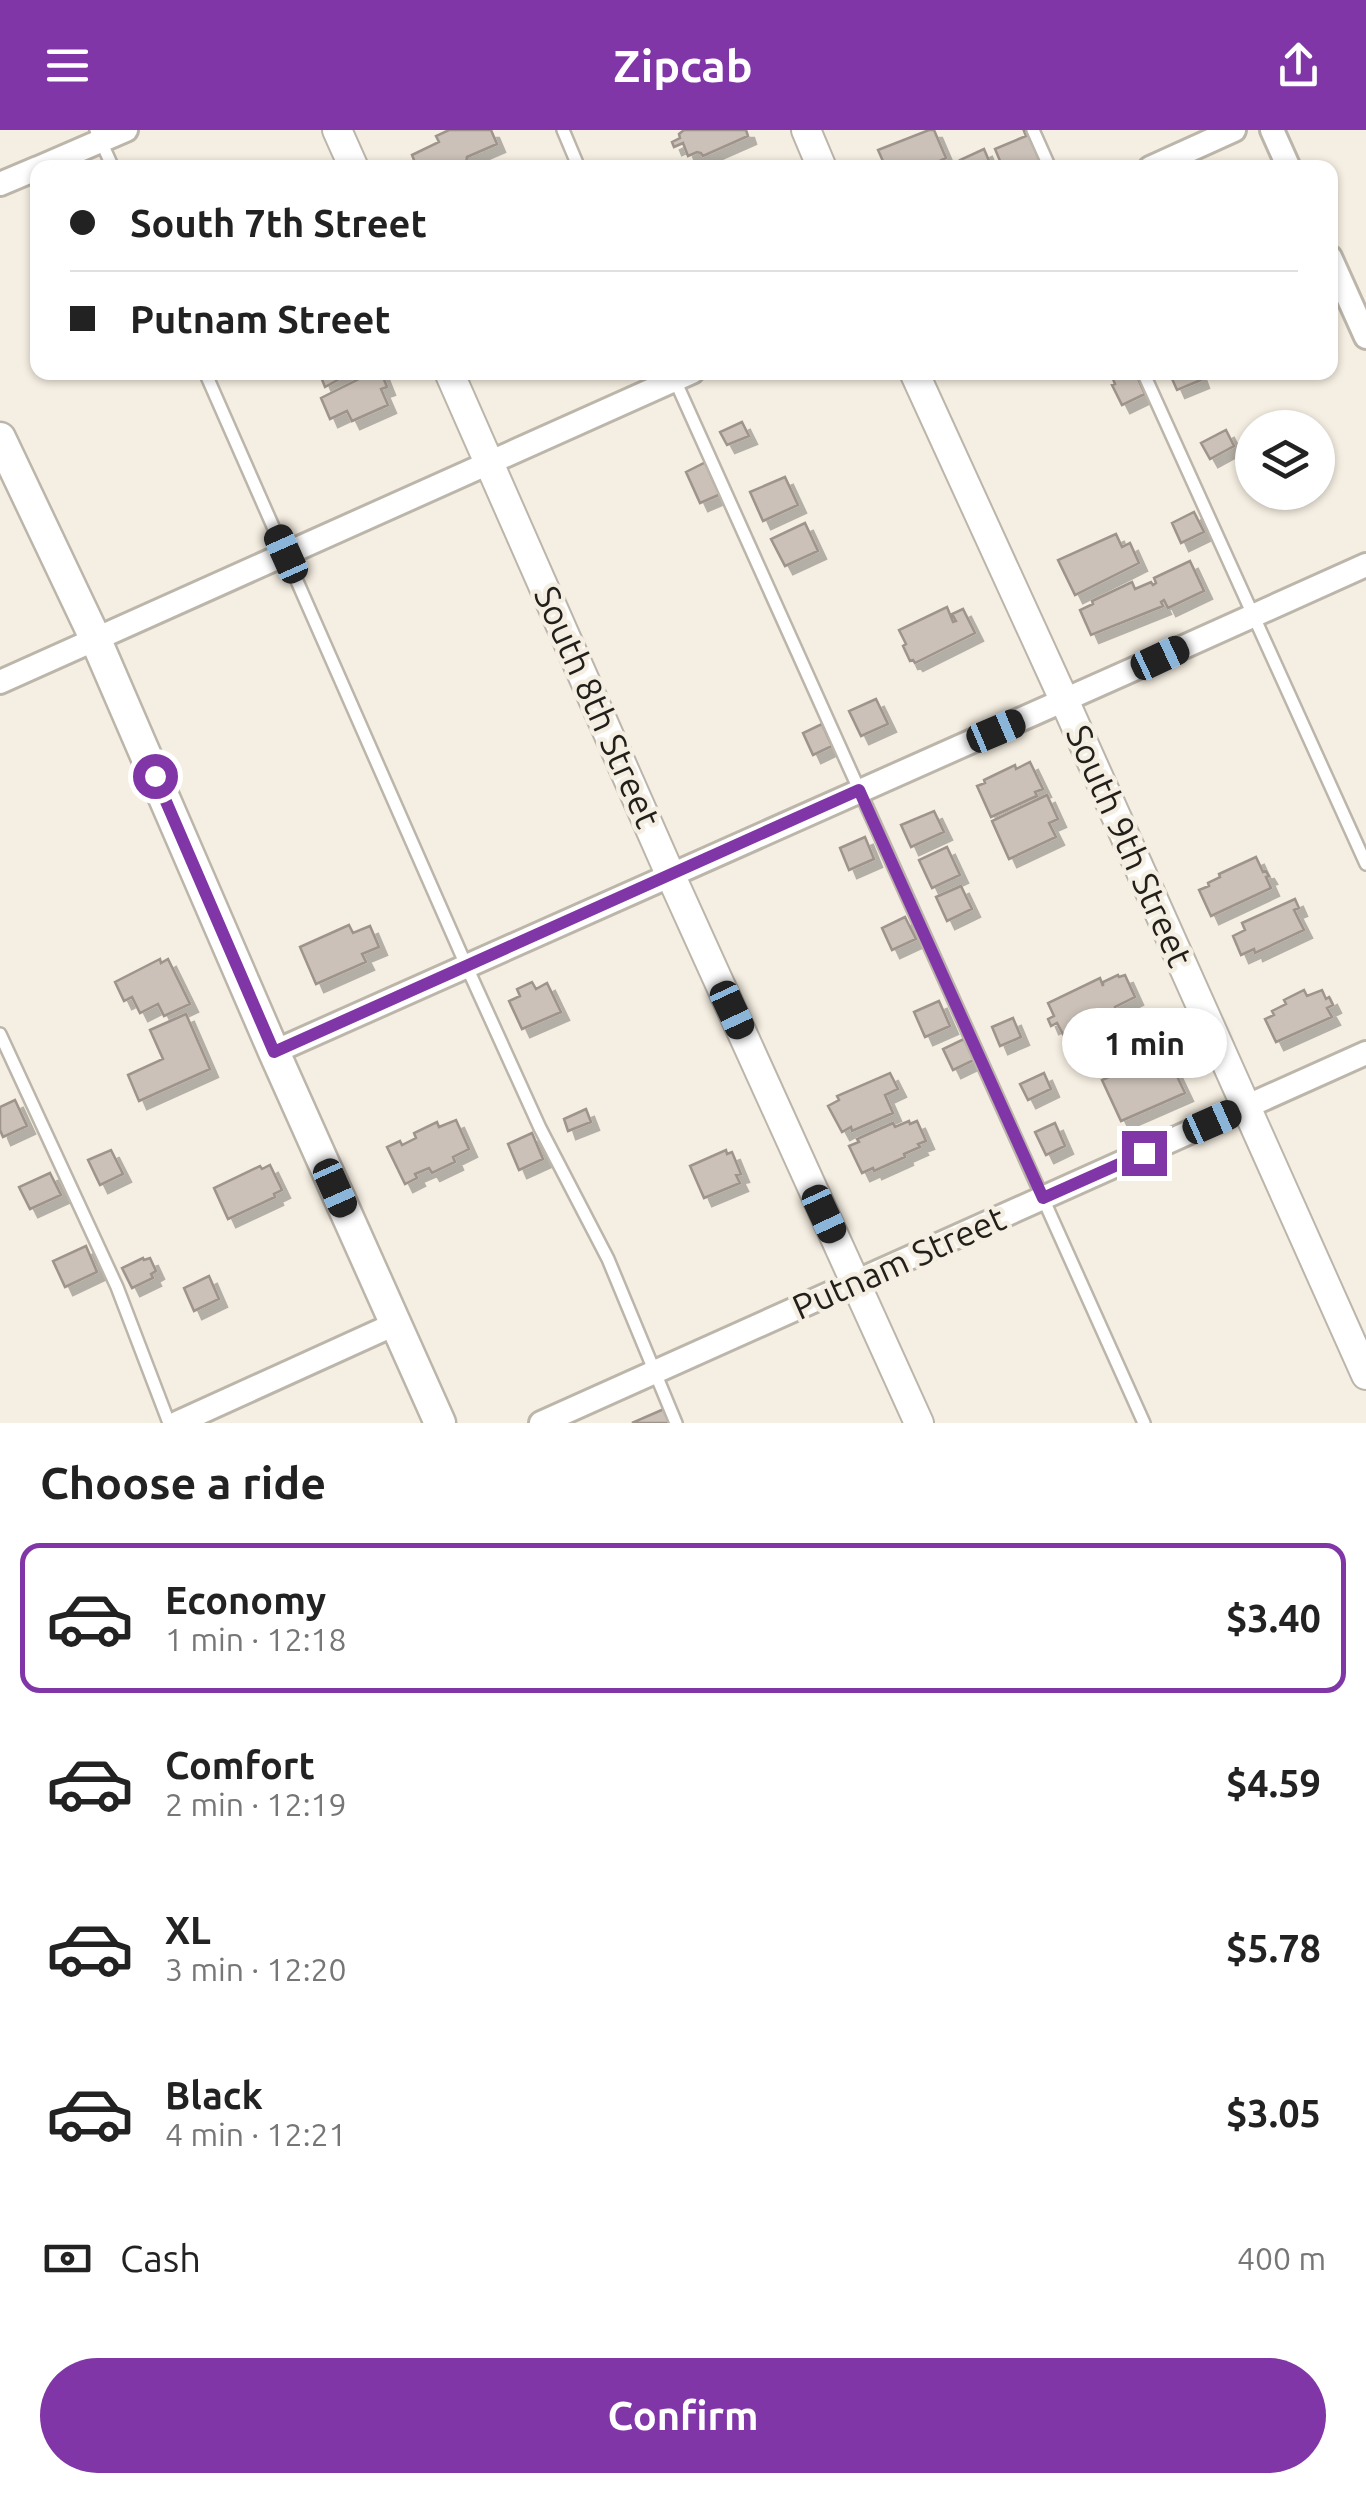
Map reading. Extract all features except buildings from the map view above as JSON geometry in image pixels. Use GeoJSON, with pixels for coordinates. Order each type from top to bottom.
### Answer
{"type":"FeatureCollection","features":[{"type":"Feature","properties":{"kind":"main road"},"geometry":{"type":"LineString","coordinates":[[0,438],[95,638],[440,1423]]}},
{"type":"Feature","properties":{"kind":"street"},"geometry":{"type":"LineString","coordinates":[[53,160],[98,135],[126,130]]}},
{"type":"Feature","properties":{"kind":"street"},"geometry":{"type":"LineString","coordinates":[[337,130],[350,160]]}},
{"type":"Feature","properties":{"kind":"street"},"geometry":{"type":"LineString","coordinates":[[806,130],[819,160]]}},
{"type":"Feature","properties":{"kind":"street"},"geometry":{"type":"LineString","coordinates":[[1168,160],[1234,130]]}},
{"type":"Feature","properties":{"kind":"street"},"geometry":{"type":"LineString","coordinates":[[1272,130],[1285,160]]}},
{"type":"Feature","properties":{"kind":"street"},"geometry":{"type":"LineString","coordinates":[[0,184],[30,171]]}},
{"type":"Feature","properties":{"kind":"street"},"geometry":{"type":"LineString","coordinates":[[1338,275],[1366,336]]}},
{"type":"Feature","properties":{"kind":"street","name":"South 8th Street"},"geometry":{"type":"LineString","coordinates":[[452,380],[919,1423]]}},
{"type":"Feature","properties":{"kind":"street"},"geometry":{"type":"LineString","coordinates":[[0,682],[490,464],[668,380]]}},
{"type":"Feature","properties":{"kind":"street","name":"South 9th Street"},"geometry":{"type":"LineString","coordinates":[[918,380],[1366,1375]]}},
{"type":"Feature","properties":{"kind":"street"},"geometry":{"type":"LineString","coordinates":[[274,1052],[1366,565]]}},
{"type":"Feature","properties":{"kind":"street","name":"Putnam Street"},"geometry":{"type":"LineString","coordinates":[[542,1423],[1366,1053]]}},
{"type":"Feature","properties":{"kind":"street"},"geometry":{"type":"LineString","coordinates":[[177,1423],[396,1324]]}},
{"type":"Feature","properties":{"kind":"lane"},"geometry":{"type":"LineString","coordinates":[[562,130],[575,160]]}},
{"type":"Feature","properties":{"kind":"lane"},"geometry":{"type":"LineString","coordinates":[[1034,130],[1047,160]]}},
{"type":"Feature","properties":{"kind":"lane"},"geometry":{"type":"LineString","coordinates":[[98,135],[109,160]]}},
{"type":"Feature","properties":{"kind":"lane"},"geometry":{"type":"LineString","coordinates":[[209,380],[540,1128],[608,1259],[676,1423]]}},
{"type":"Feature","properties":{"kind":"lane"},"geometry":{"type":"LineString","coordinates":[[681,380],[859,790],[1144,1423]]}},
{"type":"Feature","properties":{"kind":"lane"},"geometry":{"type":"LineString","coordinates":[[1147,380],[1366,864]]}},
{"type":"Feature","properties":{"kind":"lane"},"geometry":{"type":"LineString","coordinates":[[0,1034],[117,1287],[169,1423]]}},
{"type":"Feature","properties":{"kind":"route"},"geometry":{"type":"LineString","coordinates":[[155,776],[274,1052],[859,790],[1043,1198],[1144,1153]]}}]}
